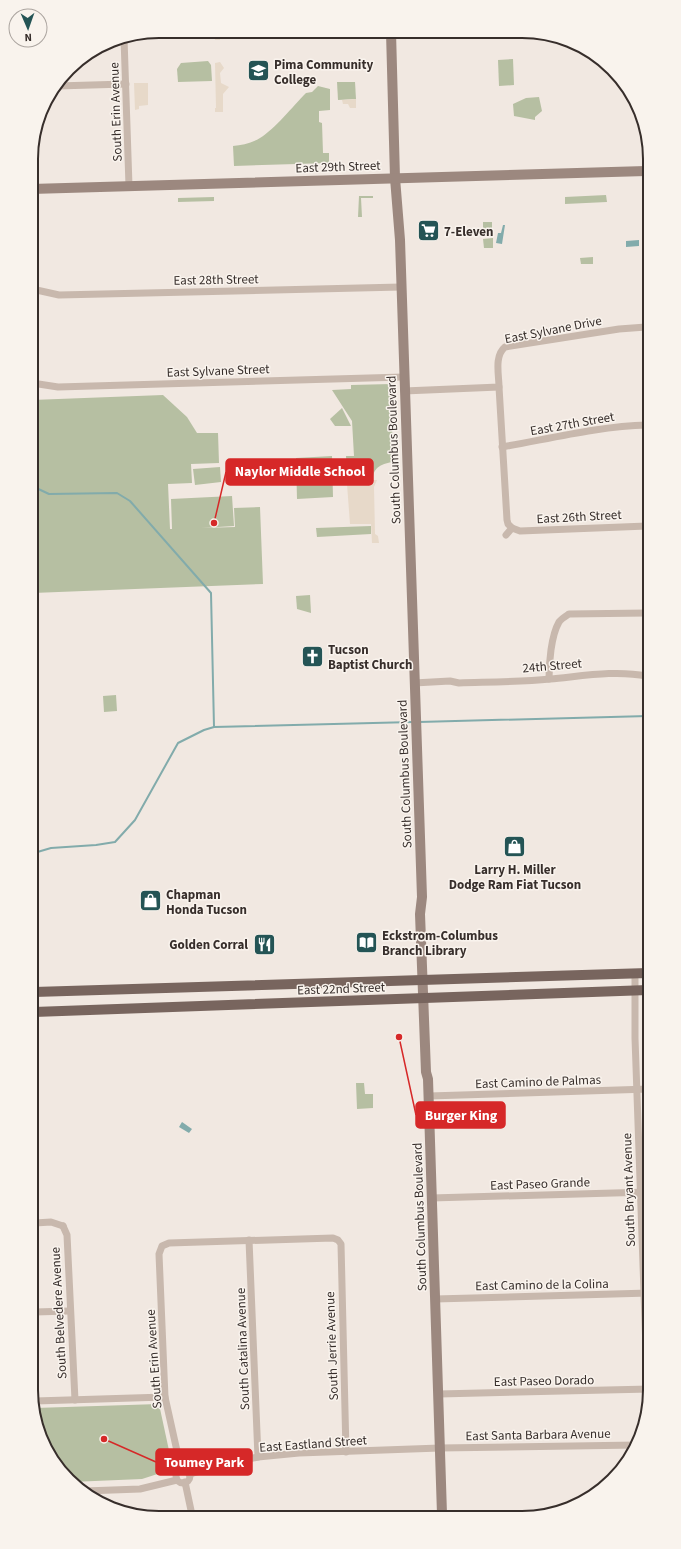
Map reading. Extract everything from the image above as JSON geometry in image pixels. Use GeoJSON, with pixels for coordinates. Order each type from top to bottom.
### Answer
{"type":"FeatureCollection","features":[{"type":"Feature","properties":{"kind":"main road","name":"East 22nd Street"},"geometry":{"type":"LineString","coordinates":[[38,992],[643,973]]}},
{"type":"Feature","properties":{"kind":"main road","name":"East 22nd Street"},"geometry":{"type":"LineString","coordinates":[[38,1012],[643,990]]}},
{"type":"Feature","properties":{"kind":"street","name":"South Columbus Boulevard"},"geometry":{"type":"LineString","coordinates":[[391,38],[394,178],[400,240],[422,897],[420,914],[422,981],[426,1072],[429,1096],[442,1511]]}},
{"type":"Feature","properties":{"kind":"street","name":"South Erin Avenue"},"geometry":{"type":"LineString","coordinates":[[124,43],[130,186]]}},
{"type":"Feature","properties":{"kind":"street"},"geometry":{"type":"LineString","coordinates":[[63,86],[126,84]]}},
{"type":"Feature","properties":{"kind":"street","name":"East 29th Street"},"geometry":{"type":"LineString","coordinates":[[38,189],[643,171]]}},
{"type":"Feature","properties":{"kind":"street","name":"East 28th Street"},"geometry":{"type":"LineString","coordinates":[[38,291],[59,296],[401,287]]}},
{"type":"Feature","properties":{"kind":"street","name":"East Sylvane Drive"},"geometry":{"type":"LineString","coordinates":[[512,528],[508,524],[507,520],[498,348],[619,329],[643,327]]}},
{"type":"Feature","properties":{"kind":"street","name":"East Sylvane Street"},"geometry":{"type":"LineString","coordinates":[[38,384],[58,387],[404,377]]}},
{"type":"Feature","properties":{"kind":"street"},"geometry":{"type":"LineString","coordinates":[[404,392],[499,387]]}},
{"type":"Feature","properties":{"kind":"street","name":"East 27th Street"},"geometry":{"type":"LineString","coordinates":[[502,447],[598,430],[632,425],[643,425]]}},
{"type":"Feature","properties":{"kind":"street","name":"East 26th Street"},"geometry":{"type":"LineString","coordinates":[[512,528],[520,531],[643,526]]}},
{"type":"Feature","properties":{"kind":"street"},"geometry":{"type":"LineString","coordinates":[[506,536],[512,528]]}},
{"type":"Feature","properties":{"kind":"street"},"geometry":{"type":"LineString","coordinates":[[549,679],[549,666],[555,634],[560,621],[569,614],[643,613]]}},
{"type":"Feature","properties":{"kind":"street","name":"24th Street"},"geometry":{"type":"LineString","coordinates":[[414,685],[453,686],[459,683],[549,679],[591,674],[630,672],[643,675]]}},
{"type":"Feature","properties":{"kind":"street","name":"South Bryant Avenue"},"geometry":{"type":"LineString","coordinates":[[635,973],[634,991],[640,1192],[643,1236]]}},
{"type":"Feature","properties":{"kind":"street","name":"East Camino de Palmas"},"geometry":{"type":"LineString","coordinates":[[429,1096],[643,1090]]}},
{"type":"Feature","properties":{"kind":"street","name":"East Paseo Grande"},"geometry":{"type":"LineString","coordinates":[[432,1198],[640,1192]]}},
{"type":"Feature","properties":{"kind":"street","name":"South Belvedere Avenue"},"geometry":{"type":"LineString","coordinates":[[38,1223],[51,1222],[64,1225],[67,1235],[69,1311],[74,1400]]}},
{"type":"Feature","properties":{"kind":"street","name":"South Jerrie Avenue"},"geometry":{"type":"LineString","coordinates":[[249,1240],[333,1238],[338,1240],[341,1244],[346,1452]]}},
{"type":"Feature","properties":{"kind":"street","name":"South Erin Avenue"},"geometry":{"type":"LineString","coordinates":[[182,1469],[165,1397],[159,1254],[163,1244],[169,1243],[249,1240]]}},
{"type":"Feature","properties":{"kind":"street","name":"South Catalina Avenue"},"geometry":{"type":"LineString","coordinates":[[249,1240],[258,1457]]}},
{"type":"Feature","properties":{"kind":"street","name":"East Camino de la Colina"},"geometry":{"type":"LineString","coordinates":[[435,1298],[643,1294]]}},
{"type":"Feature","properties":{"kind":"street"},"geometry":{"type":"LineString","coordinates":[[38,1312],[69,1311]]}},
{"type":"Feature","properties":{"kind":"street","name":"East Paseo Dorado"},"geometry":{"type":"LineString","coordinates":[[439,1394],[643,1389]]}},
{"type":"Feature","properties":{"kind":"street"},"geometry":{"type":"LineString","coordinates":[[39,1401],[165,1397]]}},
{"type":"Feature","properties":{"kind":"street","name":"East Santa Barbara Avenue"},"geometry":{"type":"LineString","coordinates":[[440,1448],[630,1445]]}},
{"type":"Feature","properties":{"kind":"street","name":"East Eastland Street"},"geometry":{"type":"LineString","coordinates":[[189,1474],[258,1457],[299,1453],[440,1448]]}},
{"type":"Feature","properties":{"kind":"street"},"geometry":{"type":"LineString","coordinates":[[177,1480],[176,1474],[182,1469],[186,1470],[189,1474],[189,1478],[185,1482]]}},
{"type":"Feature","properties":{"kind":"street"},"geometry":{"type":"LineString","coordinates":[[92,1491],[140,1489],[177,1480],[182,1483],[185,1482]]}},
{"type":"Feature","properties":{"kind":"street"},"geometry":{"type":"LineString","coordinates":[[185,1482],[191,1511]]}},
{"type":"Feature","properties":{"kind":"green space"},"geometry":{"type":"Polygon","coordinates":[[[513,59],[514,85],[499,86],[498,60],[513,59]]]}},
{"type":"Feature","properties":{"kind":"green space"},"geometry":{"type":"Polygon","coordinates":[[[208,61],[211,65],[212,81],[178,82],[177,69],[181,63],[208,61]]]}},
{"type":"Feature","properties":{"kind":"green space"},"geometry":{"type":"Polygon","coordinates":[[[337,82],[355,82],[356,99],[338,100],[337,82]]]}},
{"type":"Feature","properties":{"kind":"green space"},"geometry":{"type":"Polygon","coordinates":[[[318,86],[330,89],[330,110],[319,111],[319,122],[322,123],[323,153],[329,153],[329,163],[234,166],[233,146],[257,140],[266,134],[306,93],[312,92],[318,86]]]}},
{"type":"Feature","properties":{"kind":"green space"},"geometry":{"type":"Polygon","coordinates":[[[539,97],[542,111],[535,117],[535,120],[514,116],[513,104],[526,98],[539,97]]]}},
{"type":"Feature","properties":{"kind":"green space"},"geometry":{"type":"Polygon","coordinates":[[[606,195],[607,202],[565,204],[565,197],[606,195]]]}},
{"type":"Feature","properties":{"kind":"green space"},"geometry":{"type":"Polygon","coordinates":[[[359,196],[373,196],[373,198],[361,198],[362,217],[358,217],[359,196]]]}},
{"type":"Feature","properties":{"kind":"green space"},"geometry":{"type":"Polygon","coordinates":[[[214,197],[214,201],[178,202],[178,198],[214,197]]]}},
{"type":"Feature","properties":{"kind":"green space"},"geometry":{"type":"Polygon","coordinates":[[[483,222],[492,222],[492,235],[483,235],[483,222]]]}},
{"type":"Feature","properties":{"kind":"green space"},"geometry":{"type":"Polygon","coordinates":[[[493,238],[493,248],[484,248],[483,239],[493,238]]]}},
{"type":"Feature","properties":{"kind":"green space"},"geometry":{"type":"Polygon","coordinates":[[[593,257],[593,264],[581,264],[580,258],[593,257]]]}},
{"type":"Feature","properties":{"kind":"green space"},"geometry":{"type":"Polygon","coordinates":[[[391,384],[393,462],[379,466],[374,472],[373,480],[365,480],[364,477],[347,477],[346,456],[354,456],[352,421],[332,390],[351,389],[351,385],[391,384]]]}},
{"type":"Feature","properties":{"kind":"green space"},"geometry":{"type":"Polygon","coordinates":[[[163,395],[187,417],[197,433],[218,433],[219,463],[191,464],[192,483],[168,484],[170,529],[172,529],[171,499],[232,496],[234,526],[202,528],[235,527],[234,508],[260,507],[263,584],[38,593],[38,400],[163,395]]]}},
{"type":"Feature","properties":{"kind":"green space"},"geometry":{"type":"Polygon","coordinates":[[[342,408],[351,426],[335,426],[330,419],[342,408]]]}},
{"type":"Feature","properties":{"kind":"green space"},"geometry":{"type":"Polygon","coordinates":[[[332,456],[333,497],[297,499],[296,458],[332,456]]]}},
{"type":"Feature","properties":{"kind":"green space"},"geometry":{"type":"Polygon","coordinates":[[[220,467],[221,482],[195,485],[193,469],[220,467]]]}},
{"type":"Feature","properties":{"kind":"green space"},"geometry":{"type":"Polygon","coordinates":[[[371,526],[371,534],[317,537],[316,528],[371,526]]]}},
{"type":"Feature","properties":{"kind":"green space"},"geometry":{"type":"Polygon","coordinates":[[[310,595],[311,613],[297,609],[296,596],[310,595]]]}},
{"type":"Feature","properties":{"kind":"green space"},"geometry":{"type":"Polygon","coordinates":[[[116,695],[117,711],[104,712],[103,696],[116,695]]]}},
{"type":"Feature","properties":{"kind":"green space"},"geometry":{"type":"Polygon","coordinates":[[[356,1083],[364,1083],[365,1094],[373,1094],[373,1108],[357,1109],[356,1083]]]}},
{"type":"Feature","properties":{"kind":"green space"},"geometry":{"type":"Polygon","coordinates":[[[159,1404],[173,1469],[142,1479],[80,1482],[68,1470],[50,1444],[39,1408],[159,1404]]]}},
{"type":"Feature","properties":{"kind":"shaded area"},"geometry":{"type":"Polygon","coordinates":[[[215,38],[220,38],[220,40],[215,40],[215,38]]]}},
{"type":"Feature","properties":{"kind":"shaded area"},"geometry":{"type":"Polygon","coordinates":[[[220,62],[224,68],[220,73],[221,83],[229,87],[223,94],[223,112],[215,112],[215,63],[220,62]]]}},
{"type":"Feature","properties":{"kind":"shaded area"},"geometry":{"type":"Polygon","coordinates":[[[134,83],[148,83],[148,105],[139,106],[139,109],[135,110],[134,83]]]}},
{"type":"Feature","properties":{"kind":"shaded area"},"geometry":{"type":"Polygon","coordinates":[[[356,99],[356,108],[350,108],[348,104],[343,104],[342,100],[356,99]]]}},
{"type":"Feature","properties":{"kind":"shaded area"},"geometry":{"type":"Polygon","coordinates":[[[353,477],[364,477],[364,480],[377,480],[374,487],[375,534],[378,536],[379,543],[372,543],[371,524],[350,524],[347,484],[353,484],[353,477]]]}},
{"type":"Feature","properties":{"kind":"water"},"geometry":{"type":"Polygon","coordinates":[[[503,225],[505,225],[502,244],[496,243],[498,233],[501,233],[503,225]]]}},
{"type":"Feature","properties":{"kind":"water"},"geometry":{"type":"Polygon","coordinates":[[[639,240],[639,246],[626,247],[626,241],[639,240]]]}},
{"type":"Feature","properties":{"kind":"water"},"geometry":{"type":"Polygon","coordinates":[[[182,1122],[192,1129],[189,1133],[179,1127],[182,1122]]]}},
{"type":"Feature","properties":{"kind":"waterway"},"geometry":{"type":"LineString","coordinates":[[38,489],[49,494],[117,493],[130,501],[211,593],[214,727],[413,722]]}},
{"type":"Feature","properties":{"kind":"waterway"},"geometry":{"type":"LineString","coordinates":[[419,722],[643,716]]}},
{"type":"Feature","properties":{"kind":"waterway"},"geometry":{"type":"LineString","coordinates":[[38,852],[51,848],[96,845],[115,842],[135,820],[178,743],[204,730],[214,727]]}},
{"type":"Feature","properties":{"kind":"place","name":"Pima Community College"},"geometry":{"type":"Point","coordinates":[259,71]}},
{"type":"Feature","properties":{"kind":"place","name":"7-Eleven"},"geometry":{"type":"Point","coordinates":[428,231]}},
{"type":"Feature","properties":{"kind":"place","name":"Naylor Middle School"},"geometry":{"type":"Point","coordinates":[214,523]}},
{"type":"Feature","properties":{"kind":"place","name":"Tucson Baptist Church"},"geometry":{"type":"Point","coordinates":[313,656]}},
{"type":"Feature","properties":{"kind":"place","name":"Larry H. Miller Dodge Ram Fiat Tucson"},"geometry":{"type":"Point","coordinates":[515,847]}},
{"type":"Feature","properties":{"kind":"place","name":"Chapman Honda Tucson"},"geometry":{"type":"Point","coordinates":[150,901]}},
{"type":"Feature","properties":{"kind":"place","name":"Eckstrom-Columbus Branch Library"},"geometry":{"type":"Point","coordinates":[366,942]}},
{"type":"Feature","properties":{"kind":"place","name":"Golden Corral"},"geometry":{"type":"Point","coordinates":[264,944]}},
{"type":"Feature","properties":{"kind":"place","name":"Burger King"},"geometry":{"type":"Point","coordinates":[399,1037]}},
{"type":"Feature","properties":{"kind":"place","name":"Toumey Park"},"geometry":{"type":"Point","coordinates":[104,1439]}}]}
